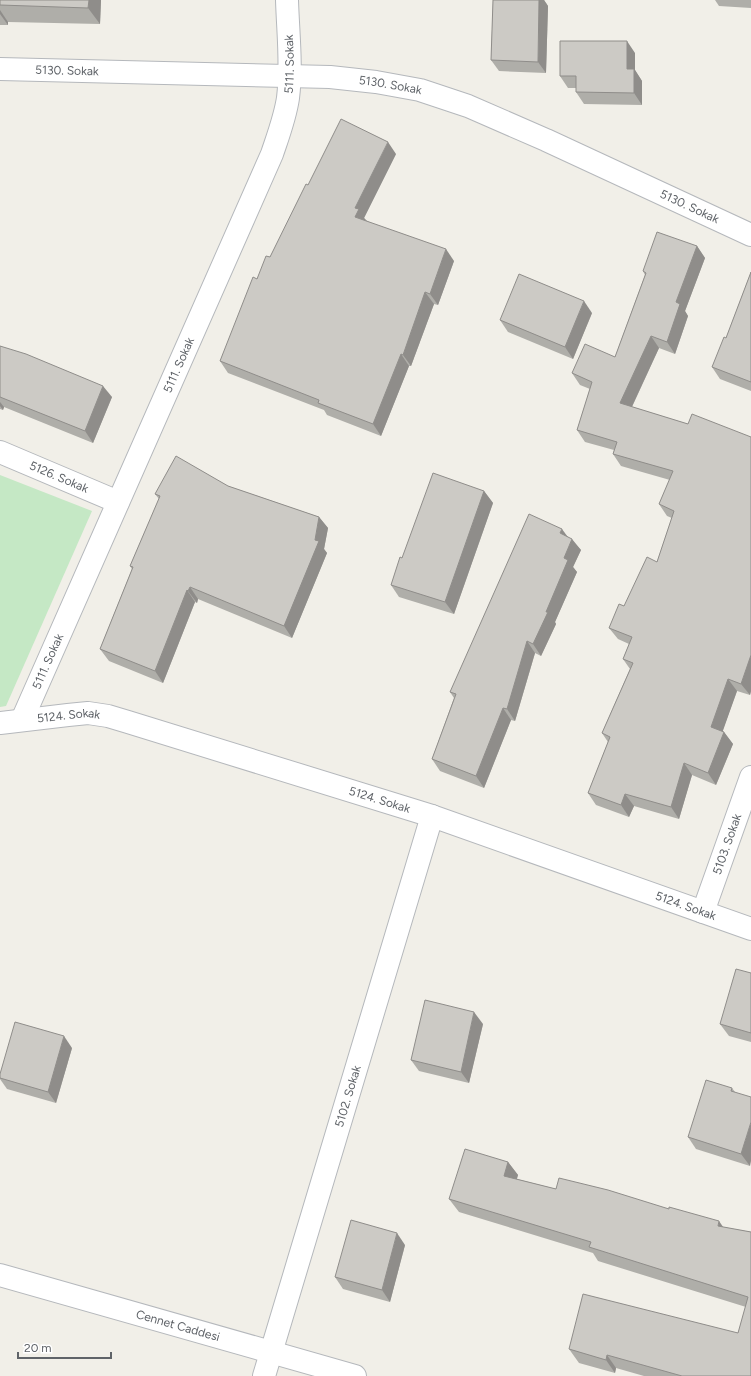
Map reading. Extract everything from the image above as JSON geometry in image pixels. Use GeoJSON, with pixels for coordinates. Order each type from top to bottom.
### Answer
{"type":"FeatureCollection","features":[{"type":"Feature","properties":{"kind":"street","name":"5111. Sokak"},"geometry":{"type":"LineString","coordinates":[[22,720],[272,154],[282,126],[288,100],[290,76],[287,0]]}},
{"type":"Feature","properties":{"kind":"street","name":"5130. Sokak"},"geometry":{"type":"LineString","coordinates":[[0,69],[330,77],[376,82],[420,90],[468,106],[546,140],[751,235]]}},
{"type":"Feature","properties":{"kind":"street","name":"5126. Sokak"},"geometry":{"type":"LineString","coordinates":[[0,452],[118,502]]}},
{"type":"Feature","properties":{"kind":"street","name":"5124. Sokak"},"geometry":{"type":"LineString","coordinates":[[0,723],[88,713],[108,716],[432,816],[751,929]]}},
{"type":"Feature","properties":{"kind":"street","name":"5103. Sokak"},"geometry":{"type":"LineString","coordinates":[[703,912],[751,777]]}},
{"type":"Feature","properties":{"kind":"street","name":"5102. Sokak"},"geometry":{"type":"LineString","coordinates":[[264,1376],[432,816]]}},
{"type":"Feature","properties":{"kind":"street","name":"Cennet Caddesi"},"geometry":{"type":"LineString","coordinates":[[0,1275],[356,1376]]}},
{"type":"Feature","properties":{"kind":"green space"},"geometry":{"type":"Polygon","coordinates":[[[0,475],[92,511],[6,706],[0,707],[0,475]]]}},
{"type":"Feature","properties":{"kind":"building"},"geometry":{"type":"Polygon","coordinates":[[[0,0],[89,0],[88,8],[0,5],[0,0]]]}},
{"type":"Feature","properties":{"kind":"building"},"geometry":{"type":"Polygon","coordinates":[[[493,0],[539,0],[538,62],[491,60],[493,0]]]}},
{"type":"Feature","properties":{"kind":"building"},"geometry":{"type":"Polygon","coordinates":[[[560,41],[627,41],[627,69],[634,69],[634,93],[576,92],[576,76],[560,76],[560,41]]]}},
{"type":"Feature","properties":{"kind":"building"},"geometry":{"type":"Polygon","coordinates":[[[341,119],[388,142],[355,208],[359,209],[355,217],[446,249],[430,294],[425,292],[403,355],[401,354],[373,424],[318,403],[319,400],[220,361],[253,277],[257,279],[266,256],[270,257],[306,184],[308,185],[341,119]]]}},
{"type":"Feature","properties":{"kind":"building"},"geometry":{"type":"Polygon","coordinates":[[[657,232],[697,246],[676,302],[680,304],[667,342],[651,336],[620,403],[688,424],[692,414],[751,437],[751,655],[741,684],[728,679],[711,727],[724,732],[708,773],[684,763],[671,807],[625,794],[621,805],[588,793],[610,737],[602,733],[633,663],[623,659],[632,637],[609,628],[619,604],[624,606],[647,557],[657,562],[674,511],[659,504],[673,471],[613,454],[617,442],[577,430],[592,382],[572,373],[585,344],[615,357],[646,273],[643,271],[657,232]]]}},
{"type":"Feature","properties":{"kind":"building"},"geometry":{"type":"Polygon","coordinates":[[[751,272],[751,382],[712,367],[724,337],[726,338],[751,272]]]}},
{"type":"Feature","properties":{"kind":"building"},"geometry":{"type":"Polygon","coordinates":[[[519,274],[584,301],[565,347],[500,320],[519,274]]]}},
{"type":"Feature","properties":{"kind":"building"},"geometry":{"type":"Polygon","coordinates":[[[0,346],[26,354],[103,386],[85,431],[0,397],[0,346]]]}},
{"type":"Feature","properties":{"kind":"building"},"geometry":{"type":"Polygon","coordinates":[[[176,456],[228,486],[319,517],[315,540],[319,541],[284,626],[190,587],[188,591],[187,590],[155,671],[100,649],[133,567],[130,566],[160,496],[155,494],[176,456]]]}},
{"type":"Feature","properties":{"kind":"building"},"geometry":{"type":"Polygon","coordinates":[[[433,473],[484,491],[445,602],[391,585],[400,557],[402,558],[433,473]]]}},
{"type":"Feature","properties":{"kind":"building"},"geometry":{"type":"Polygon","coordinates":[[[529,514],[562,529],[560,533],[572,539],[564,558],[568,560],[546,612],[548,612],[533,644],[527,641],[507,709],[503,708],[476,776],[432,759],[456,694],[450,692],[529,514]]]}},
{"type":"Feature","properties":{"kind":"building"},"geometry":{"type":"Polygon","coordinates":[[[736,969],[751,973],[751,1033],[720,1024],[736,969]]]}},
{"type":"Feature","properties":{"kind":"building"},"geometry":{"type":"Polygon","coordinates":[[[425,1000],[474,1012],[461,1072],[411,1060],[425,1000]]]}},
{"type":"Feature","properties":{"kind":"building"},"geometry":{"type":"Polygon","coordinates":[[[15,1022],[64,1036],[48,1092],[0,1078],[15,1022]]]}},
{"type":"Feature","properties":{"kind":"building"},"geometry":{"type":"Polygon","coordinates":[[[706,1080],[732,1088],[731,1091],[751,1097],[751,1122],[741,1154],[688,1137],[706,1080]]]}},
{"type":"Feature","properties":{"kind":"building"},"geometry":{"type":"Polygon","coordinates":[[[465,1149],[508,1162],[504,1176],[556,1189],[559,1178],[608,1190],[669,1209],[669,1207],[719,1221],[718,1226],[751,1232],[751,1376],[682,1376],[607,1355],[606,1360],[569,1349],[583,1294],[738,1333],[748,1297],[589,1247],[591,1242],[449,1199],[465,1149]]]}},
{"type":"Feature","properties":{"kind":"building"},"geometry":{"type":"Polygon","coordinates":[[[351,1220],[397,1233],[382,1290],[335,1277],[351,1220]]]}}]}
